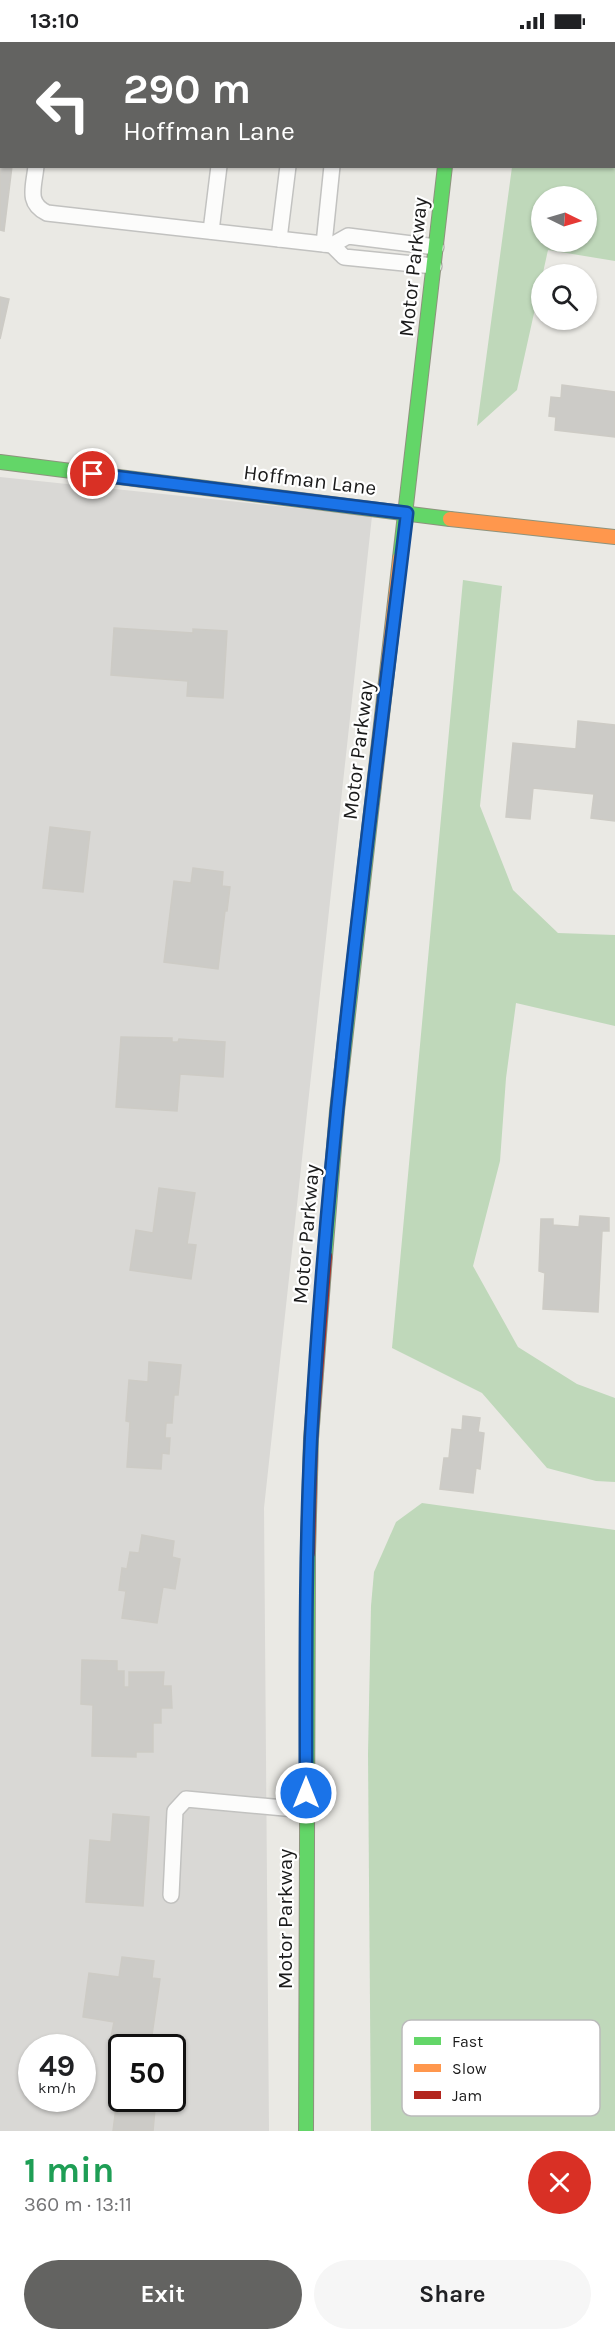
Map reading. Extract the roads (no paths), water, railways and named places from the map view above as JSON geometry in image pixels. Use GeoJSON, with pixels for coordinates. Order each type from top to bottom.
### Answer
{"type":"FeatureCollection","features":[{"type":"Feature","properties":{"kind":"main road","name":"Motor Parkway"},"geometry":{"type":"LineString","coordinates":[[306,2131],[307,1593],[311,1439],[328,1216],[343,1061],[445,168]]}},
{"type":"Feature","properties":{"kind":"main road","name":"Hoffman Lane"},"geometry":{"type":"LineString","coordinates":[[0,462],[615,537]]}},
{"type":"Feature","properties":{"kind":"lane"},"geometry":{"type":"LineString","coordinates":[[36,168],[33,199],[37,208],[47,213],[328,244],[348,236],[436,247]]}},
{"type":"Feature","properties":{"kind":"lane"},"geometry":{"type":"LineString","coordinates":[[211,231],[219,168]]}},
{"type":"Feature","properties":{"kind":"lane"},"geometry":{"type":"LineString","coordinates":[[279,239],[288,168]]}},
{"type":"Feature","properties":{"kind":"lane"},"geometry":{"type":"LineString","coordinates":[[328,244],[332,168]]}},
{"type":"Feature","properties":{"kind":"lane"},"geometry":{"type":"LineString","coordinates":[[328,244],[345,257],[434,266]]}},
{"type":"Feature","properties":{"kind":"lane"},"geometry":{"type":"LineString","coordinates":[[171,1895],[174,1811],[186,1800],[306,1810]]}}]}
